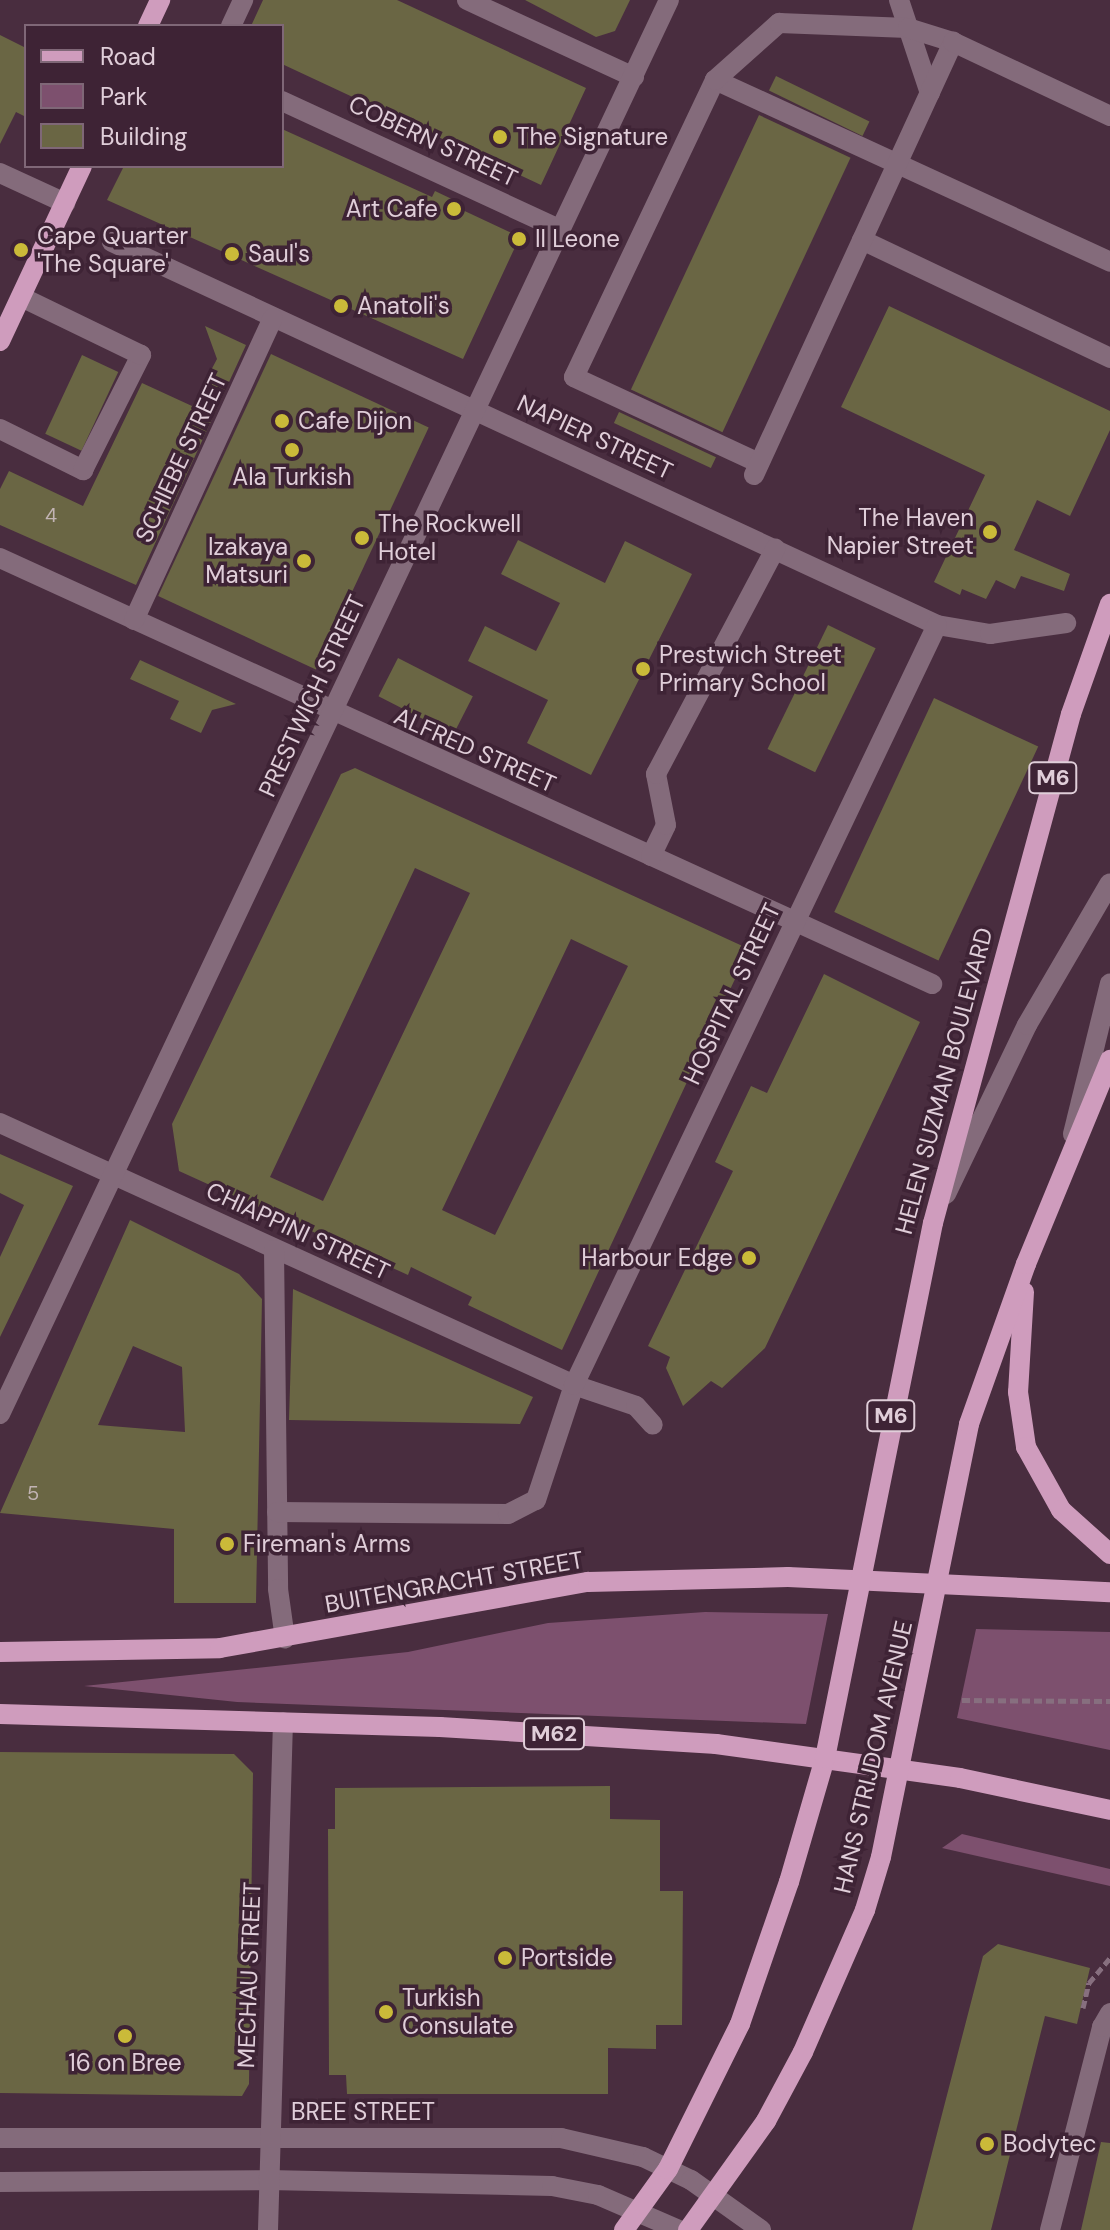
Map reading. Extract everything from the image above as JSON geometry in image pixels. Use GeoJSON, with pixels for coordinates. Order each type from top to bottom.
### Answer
{"type":"FeatureCollection","features":[{"type":"Feature","properties":{"kind":"main road"},"geometry":{"type":"LineString","coordinates":[[149,24],[160,0]]}},
{"type":"Feature","properties":{"kind":"main road"},"geometry":{"type":"LineString","coordinates":[[0,341],[81,168]]}},
{"type":"Feature","properties":{"kind":"main road","name":"HELEN SUZMAN BOULEVARD"},"geometry":{"type":"LineString","coordinates":[[861,1580],[933,1223],[1003,953],[1071,714],[1110,604]]}},
{"type":"Feature","properties":{"kind":"main road"},"geometry":{"type":"LineString","coordinates":[[938,1585],[969,1424],[1026,1264],[1110,1060]]}},
{"type":"Feature","properties":{"kind":"main road"},"geometry":{"type":"LineString","coordinates":[[1026,1264],[1018,1392],[1026,1447],[1061,1510],[1110,1554]]}},
{"type":"Feature","properties":{"kind":"main road","name":"BUITENGRACHT STREET"},"geometry":{"type":"LineString","coordinates":[[0,1652],[135,1653],[285,1639],[588,1582],[861,1580],[1110,1592]]}},
{"type":"Feature","properties":{"kind":"main road","name":"HANS STRIJDOM AVENUE"},"geometry":{"type":"LineString","coordinates":[[631,2224],[668,2169],[740,2024],[825,1758],[861,1580]]}},
{"type":"Feature","properties":{"kind":"main road","name":"HANS STRIJDOM AVENUE"},"geometry":{"type":"LineString","coordinates":[[688,2230],[766,2121],[846,1957],[881,1857],[938,1585]]}},
{"type":"Feature","properties":{"kind":"main road","name":"M62"},"geometry":{"type":"LineString","coordinates":[[0,1714],[283,1722],[716,1744],[898,1769],[1110,1810]]}},
{"type":"Feature","properties":{"kind":"street"},"geometry":{"type":"LineString","coordinates":[[232,24],[243,0]]}},
{"type":"Feature","properties":{"kind":"street"},"geometry":{"type":"LineString","coordinates":[[467,0],[634,77]]}},
{"type":"Feature","properties":{"kind":"street","name":"PRESTWICH STREET"},"geometry":{"type":"LineString","coordinates":[[0,1414],[116,1175],[669,0]]}},
{"type":"Feature","properties":{"kind":"street"},"geometry":{"type":"LineString","coordinates":[[899,0],[930,93]]}},
{"type":"Feature","properties":{"kind":"street"},"geometry":{"type":"LineString","coordinates":[[953,42],[756,469],[574,377],[715,80],[779,23],[908,28],[953,42],[1110,116]]}},
{"type":"Feature","properties":{"kind":"street"},"geometry":{"type":"LineString","coordinates":[[715,80],[1110,262]]}},
{"type":"Feature","properties":{"kind":"street","name":"COBERN STREET"},"geometry":{"type":"LineString","coordinates":[[284,102],[561,230]]}},
{"type":"Feature","properties":{"kind":"street"},"geometry":{"type":"LineString","coordinates":[[0,173],[65,203]]}},
{"type":"Feature","properties":{"kind":"street"},"geometry":{"type":"LineString","coordinates":[[862,240],[1110,358]]}},
{"type":"Feature","properties":{"kind":"street","name":"NAPIER STREET"},"geometry":{"type":"LineString","coordinates":[[112,242],[441,399],[476,410],[937,625],[990,634],[1066,623]]}},
{"type":"Feature","properties":{"kind":"street"},"geometry":{"type":"LineString","coordinates":[[0,429],[83,470],[141,355],[21,297]]}},
{"type":"Feature","properties":{"kind":"street","name":"SCHIEBE STREET"},"geometry":{"type":"LineString","coordinates":[[134,620],[273,318]]}},
{"type":"Feature","properties":{"kind":"street"},"geometry":{"type":"LineString","coordinates":[[651,856],[666,825],[656,774],[775,549]]}},
{"type":"Feature","properties":{"kind":"street","name":"ALFRED STREET"},"geometry":{"type":"LineString","coordinates":[[0,558],[932,984]]}},
{"type":"Feature","properties":{"kind":"street","name":"HOSPITAL STREET"},"geometry":{"type":"LineString","coordinates":[[277,1512],[508,1514],[536,1500],[574,1385],[937,625]]}},
{"type":"Feature","properties":{"kind":"street"},"geometry":{"type":"LineString","coordinates":[[933,1223],[1027,1025],[1110,883]]}},
{"type":"Feature","properties":{"kind":"street"},"geometry":{"type":"LineString","coordinates":[[1065,1170],[1110,983]]}},
{"type":"Feature","properties":{"kind":"street","name":"CHIAPPINI STREET"},"geometry":{"type":"LineString","coordinates":[[0,1123],[574,1385],[636,1406],[653,1425]]}},
{"type":"Feature","properties":{"kind":"street"},"geometry":{"type":"LineString","coordinates":[[274,1250],[277,1512],[285,1639]]}},
{"type":"Feature","properties":{"kind":"street","name":"MECHAU STREET"},"geometry":{"type":"LineString","coordinates":[[268,2230],[283,1722]]}},
{"type":"Feature","properties":{"kind":"street"},"geometry":{"type":"LineString","coordinates":[[1050,2230],[1102,2027],[1110,2013]]}},
{"type":"Feature","properties":{"kind":"street","name":"BREE STREET"},"geometry":{"type":"LineString","coordinates":[[0,2138],[561,2138],[623,2149],[668,2169],[713,2195],[761,2230]]}},
{"type":"Feature","properties":{"kind":"street"},"geometry":{"type":"LineString","coordinates":[[0,2182],[268,2180],[552,2186],[598,2195],[631,2224],[679,2230]]}},
{"type":"Feature","properties":{"kind":"path"},"geometry":{"type":"LineString","coordinates":[[962,1700],[1110,1701]]}},
{"type":"Feature","properties":{"kind":"path"},"geometry":{"type":"LineString","coordinates":[[1080,2021],[1089,1983],[1110,1958]]}},
{"type":"Feature","properties":{"kind":"green space"},"geometry":{"type":"Polygon","coordinates":[[[705,1612],[828,1614],[806,1724],[237,1702],[84,1686],[408,1652],[548,1623],[705,1612]]]}},
{"type":"Feature","properties":{"kind":"green space"},"geometry":{"type":"Polygon","coordinates":[[[976,1629],[1110,1632],[1110,1750],[957,1718],[976,1629]]]}},
{"type":"Feature","properties":{"kind":"green space"},"geometry":{"type":"Polygon","coordinates":[[[962,1834],[1110,1869],[1110,1886],[942,1848],[962,1834]]]}},
{"type":"Feature","properties":{"kind":"building","name":"The Signature"},"geometry":{"type":"Polygon","coordinates":[[[263,0],[397,0],[586,88],[541,185],[284,65],[284,24],[252,24],[263,0]]]}},
{"type":"Feature","properties":{"kind":"building"},"geometry":{"type":"Polygon","coordinates":[[[525,0],[630,0],[615,31],[596,37],[525,0]]]}},
{"type":"Feature","properties":{"kind":"building"},"geometry":{"type":"Polygon","coordinates":[[[0,35],[24,47],[24,116],[16,112],[0,144],[0,35]]]}},
{"type":"Feature","properties":{"kind":"building"},"geometry":{"type":"Polygon","coordinates":[[[776,76],[869,122],[862,136],[769,90],[776,76]]]}},
{"type":"Feature","properties":{"kind":"building"},"geometry":{"type":"Polygon","coordinates":[[[759,115],[851,158],[722,432],[631,390],[759,115]]]}},
{"type":"Feature","properties":{"kind":"building"},"geometry":{"type":"Polygon","coordinates":[[[284,130],[432,197],[435,191],[456,201],[454,206],[514,234],[517,243],[463,359],[107,200],[123,168],[284,168],[284,130]]]}},
{"type":"Feature","properties":{"kind":"building"},"geometry":{"type":"Polygon","coordinates":[[[889,306],[1110,411],[1110,430],[1070,516],[1037,500],[1014,550],[1070,574],[1064,591],[1021,576],[1015,589],[996,580],[986,599],[962,589],[960,595],[934,582],[985,475],[841,407],[889,306]]]}},
{"type":"Feature","properties":{"kind":"building"},"geometry":{"type":"Polygon","coordinates":[[[205,326],[246,345],[136,585],[0,525],[0,489],[9,471],[83,506],[142,383],[192,406],[217,359],[205,326]]]}},
{"type":"Feature","properties":{"kind":"building"},"geometry":{"type":"Polygon","coordinates":[[[271,354],[429,428],[316,670],[158,596],[271,354]]]}},
{"type":"Feature","properties":{"kind":"building"},"geometry":{"type":"Polygon","coordinates":[[[82,355],[118,372],[81,451],[45,434],[82,355]]]}},
{"type":"Feature","properties":{"kind":"building"},"geometry":{"type":"Polygon","coordinates":[[[619,412],[716,457],[711,468],[614,423],[619,412]]]}},
{"type":"Feature","properties":{"kind":"building"},"geometry":{"type":"Polygon","coordinates":[[[518,540],[605,583],[625,541],[692,574],[591,775],[527,743],[548,700],[468,661],[485,626],[536,651],[560,603],[501,574],[518,540]]]}},
{"type":"Feature","properties":{"kind":"building"},"geometry":{"type":"Polygon","coordinates":[[[828,625],[876,648],[815,772],[768,749],[828,625]]]}},
{"type":"Feature","properties":{"kind":"building"},"geometry":{"type":"Polygon","coordinates":[[[398,658],[473,696],[453,734],[378,696],[398,658]]]}},
{"type":"Feature","properties":{"kind":"building"},"geometry":{"type":"Polygon","coordinates":[[[140,660],[236,704],[212,710],[201,733],[170,719],[179,701],[130,679],[140,660]]]}},
{"type":"Feature","properties":{"kind":"building"},"geometry":{"type":"Polygon","coordinates":[[[934,698],[1038,747],[938,960],[834,912],[934,698]]]}},
{"type":"Feature","properties":{"kind":"building"},"geometry":{"type":"Polygon","coordinates":[[[355,768],[749,949],[562,1350],[468,1305],[472,1297],[411,1267],[408,1275],[179,1171],[172,1124],[341,774],[355,768]],[[415,868],[270,1177],[323,1201],[470,893],[415,868]],[[571,939],[442,1210],[495,1235],[628,966],[571,939]]]}},
{"type":"Feature","properties":{"kind":"building","name":"Harbour Edge"},"geometry":{"type":"Polygon","coordinates":[[[824,974],[920,1022],[765,1348],[722,1388],[711,1381],[683,1406],[666,1368],[670,1357],[648,1346],[733,1171],[715,1162],[751,1086],[767,1093],[824,974]]]}},
{"type":"Feature","properties":{"kind":"building"},"geometry":{"type":"Polygon","coordinates":[[[0,1154],[73,1186],[0,1337],[0,1257],[24,1205],[0,1193],[0,1154]]]}},
{"type":"Feature","properties":{"kind":"building"},"geometry":{"type":"Polygon","coordinates":[[[130,1220],[239,1274],[262,1299],[256,1603],[174,1603],[174,1529],[0,1513],[130,1220]],[[133,1346],[98,1425],[185,1432],[182,1367],[133,1346]]]}},
{"type":"Feature","properties":{"kind":"building"},"geometry":{"type":"Polygon","coordinates":[[[293,1289],[533,1397],[520,1424],[289,1420],[293,1289]]]}},
{"type":"Feature","properties":{"kind":"building"},"geometry":{"type":"Polygon","coordinates":[[[0,1752],[234,1754],[253,1773],[249,2084],[242,2096],[0,2093],[0,1752]]]}},
{"type":"Feature","properties":{"kind":"building","name":"Portside"},"geometry":{"type":"Polygon","coordinates":[[[610,1786],[610,1819],[660,1820],[660,1891],[683,1891],[682,2025],[656,2025],[656,2049],[608,2048],[608,2094],[347,2094],[346,2075],[329,2075],[328,1829],[335,1829],[335,1788],[610,1786]]]}},
{"type":"Feature","properties":{"kind":"building"},"geometry":{"type":"Polygon","coordinates":[[[998,1944],[1090,1968],[1077,2024],[1045,2016],[991,2230],[912,2230],[983,1956],[998,1944]]]}},
{"type":"Feature","properties":{"kind":"building"},"geometry":{"type":"Polygon","coordinates":[[[1101,2142],[1110,2143],[1110,2230],[1081,2230],[1101,2142]]]}},
{"type":"Feature","properties":{"kind":"place","name":"The Signature"},"geometry":{"type":"Point","coordinates":[500,137]}},
{"type":"Feature","properties":{"kind":"place","name":"Art Cafe"},"geometry":{"type":"Point","coordinates":[454,209]}},
{"type":"Feature","properties":{"kind":"place","name":"Il Leone"},"geometry":{"type":"Point","coordinates":[519,239]}},
{"type":"Feature","properties":{"kind":"place","name":"Cape Quarter 'The Square'"},"geometry":{"type":"Point","coordinates":[21,250]}},
{"type":"Feature","properties":{"kind":"place","name":"Saul's"},"geometry":{"type":"Point","coordinates":[232,254]}},
{"type":"Feature","properties":{"kind":"place","name":"Anatoli's"},"geometry":{"type":"Point","coordinates":[341,306]}},
{"type":"Feature","properties":{"kind":"place","name":"Cafe Dijon"},"geometry":{"type":"Point","coordinates":[282,421]}},
{"type":"Feature","properties":{"kind":"place","name":"Ala Turkish"},"geometry":{"type":"Point","coordinates":[292,450]}},
{"type":"Feature","properties":{"kind":"place","name":"The Haven Napier Street"},"geometry":{"type":"Point","coordinates":[990,532]}},
{"type":"Feature","properties":{"kind":"place","name":"The Rockwell Hotel"},"geometry":{"type":"Point","coordinates":[362,538]}},
{"type":"Feature","properties":{"kind":"place","name":"Izakaya Matsuri"},"geometry":{"type":"Point","coordinates":[304,561]}},
{"type":"Feature","properties":{"kind":"place","name":"Prestwich Street Primary School"},"geometry":{"type":"Point","coordinates":[643,669]}},
{"type":"Feature","properties":{"kind":"place","name":"Harbour Edge"},"geometry":{"type":"Point","coordinates":[749,1258]}},
{"type":"Feature","properties":{"kind":"place","name":"Fireman's Arms"},"geometry":{"type":"Point","coordinates":[227,1544]}},
{"type":"Feature","properties":{"kind":"place","name":"Portside"},"geometry":{"type":"Point","coordinates":[505,1958]}},
{"type":"Feature","properties":{"kind":"place","name":"Turkish Consulate"},"geometry":{"type":"Point","coordinates":[386,2012]}},
{"type":"Feature","properties":{"kind":"place","name":"16 on Bree"},"geometry":{"type":"Point","coordinates":[125,2036]}},
{"type":"Feature","properties":{"kind":"place","name":"Bodytec"},"geometry":{"type":"Point","coordinates":[987,2144]}}]}
